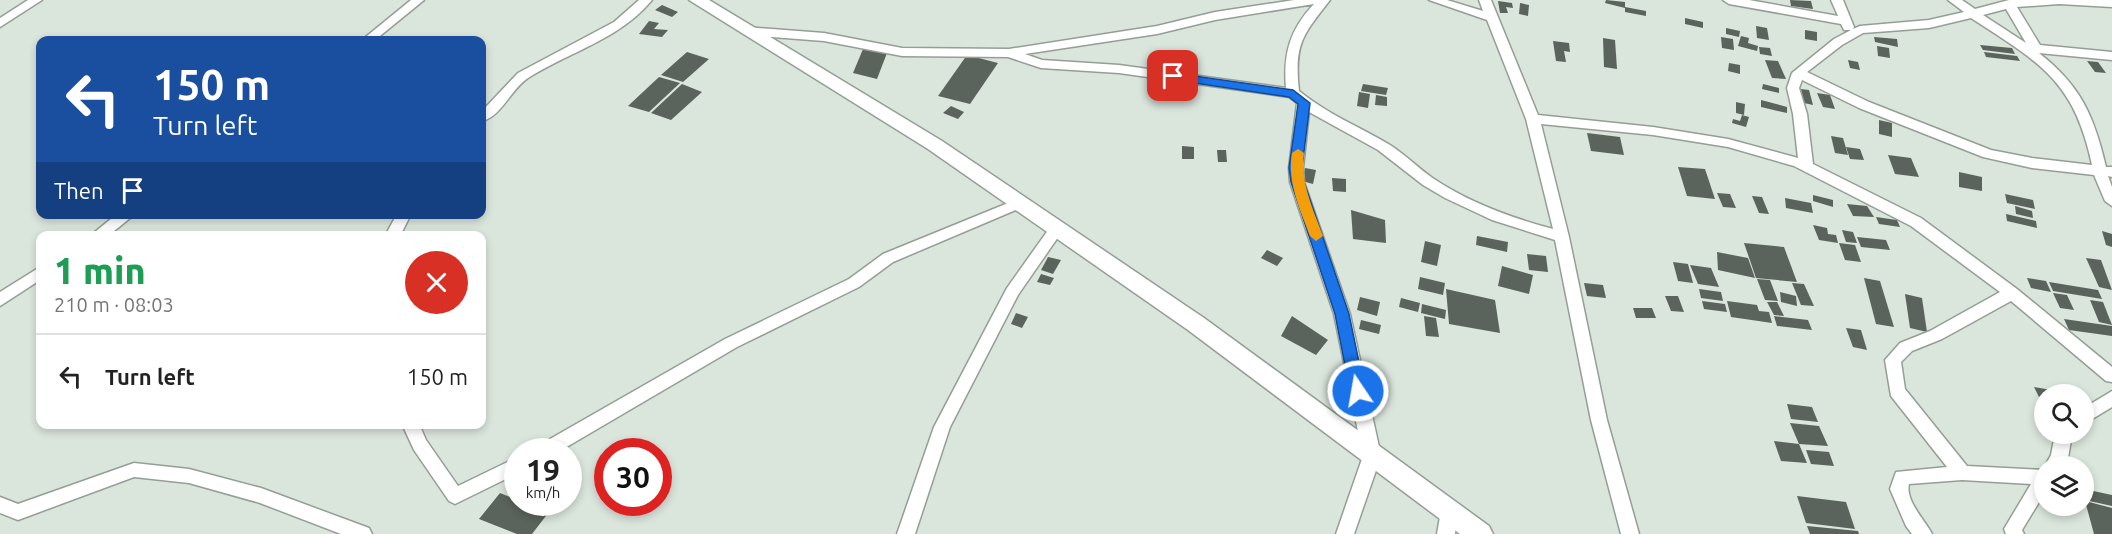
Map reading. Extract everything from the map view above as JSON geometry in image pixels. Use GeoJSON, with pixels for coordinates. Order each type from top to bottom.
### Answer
{"type":"FeatureCollection","features":[{"type":"Feature","properties":{"kind":"street"},"geometry":{"type":"LineString","coordinates":[[0,23],[36,0]]}},
{"type":"Feature","properties":{"kind":"street"},"geometry":{"type":"LineString","coordinates":[[373,36],[418,0]]}},
{"type":"Feature","properties":{"kind":"street"},"geometry":{"type":"LineString","coordinates":[[486,114],[522,76],[618,25],[646,0]]}},
{"type":"Feature","properties":{"kind":"street"},"geometry":{"type":"LineString","coordinates":[[746,31],[824,37],[902,52],[1009,53],[1157,30],[1215,16],[1316,0]]}},
{"type":"Feature","properties":{"kind":"street"},"geometry":{"type":"LineString","coordinates":[[1324,0],[1302,26],[1292,48],[1289,65],[1298,98],[1297,182],[1342,314],[1372,456],[1345,534]]}},
{"type":"Feature","properties":{"kind":"street"},"geometry":{"type":"LineString","coordinates":[[1435,0],[1491,16]]}},
{"type":"Feature","properties":{"kind":"street"},"geometry":{"type":"LineString","coordinates":[[1485,0],[1511,59],[1533,119],[1562,237],[1599,420],[1630,534]]}},
{"type":"Feature","properties":{"kind":"street"},"geometry":{"type":"LineString","coordinates":[[1730,0],[1845,21]]}},
{"type":"Feature","properties":{"kind":"street"},"geometry":{"type":"LineString","coordinates":[[1837,0],[1851,35]]}},
{"type":"Feature","properties":{"kind":"street"},"geometry":{"type":"LineString","coordinates":[[1954,0],[1970,12],[2033,48],[2112,56]]}},
{"type":"Feature","properties":{"kind":"street"},"geometry":{"type":"LineString","coordinates":[[1806,166],[1800,114],[1793,88],[1798,73],[1860,30],[1929,24],[2009,4],[2059,0],[2112,3]]}},
{"type":"Feature","properties":{"kind":"street"},"geometry":{"type":"LineString","coordinates":[[708,3],[746,31],[935,145],[1196,324],[1479,534]]}},
{"type":"Feature","properties":{"kind":"street"},"geometry":{"type":"LineString","coordinates":[[2009,4],[2033,48],[2063,81],[2078,102],[2106,171],[2112,201]]}},
{"type":"Feature","properties":{"kind":"street"},"geometry":{"type":"LineString","coordinates":[[1009,53],[1041,64],[1119,69],[1298,98],[1385,148],[1433,185],[1469,205],[1513,224],[1562,237]]}},
{"type":"Feature","properties":{"kind":"street"},"geometry":{"type":"LineString","coordinates":[[1798,73],[1864,105],[1988,154],[2032,164],[2106,171]]}},
{"type":"Feature","properties":{"kind":"street"},"geometry":{"type":"LineString","coordinates":[[1533,119],[1728,143],[1806,166],[1916,222],[2012,293],[2112,376]]}},
{"type":"Feature","properties":{"kind":"street"},"geometry":{"type":"LineString","coordinates":[[566,438],[731,343],[854,283],[888,258],[1018,204]]}},
{"type":"Feature","properties":{"kind":"street"},"geometry":{"type":"LineString","coordinates":[[104,231],[121,219]]}},
{"type":"Feature","properties":{"kind":"street"},"geometry":{"type":"LineString","coordinates":[[906,534],[942,427],[1012,292],[1056,230]]}},
{"type":"Feature","properties":{"kind":"street"},"geometry":{"type":"LineString","coordinates":[[0,300],[36,276]]}},
{"type":"Feature","properties":{"kind":"street"},"geometry":{"type":"LineString","coordinates":[[1962,473],[1897,391],[1893,360],[1906,347],[1936,335],[2012,293]]}},
{"type":"Feature","properties":{"kind":"street"},"geometry":{"type":"LineString","coordinates":[[2094,410],[2112,398]]}},
{"type":"Feature","properties":{"kind":"street"},"geometry":{"type":"LineString","coordinates":[[412,429],[420,446],[455,496],[504,471]]}},
{"type":"Feature","properties":{"kind":"street"},"geometry":{"type":"LineString","coordinates":[[0,505],[18,512],[134,470],[189,476],[261,496],[363,534]]}},
{"type":"Feature","properties":{"kind":"street"},"geometry":{"type":"LineString","coordinates":[[1923,534],[1911,520],[1899,489],[1902,477],[1962,473],[2034,477]]}},
{"type":"Feature","properties":{"kind":"street"},"geometry":{"type":"LineString","coordinates":[[2015,534],[2013,529],[2034,494]]}},
{"type":"Feature","properties":{"kind":"street"},"geometry":{"type":"LineString","coordinates":[[1446,534],[1448,511]]}},
{"type":"Feature","properties":{"kind":"building"},"geometry":{"type":"Polygon","coordinates":[[[1606,0],[1625,2],[1625,8],[1605,3],[1606,0]]]}},
{"type":"Feature","properties":{"kind":"building"},"geometry":{"type":"Polygon","coordinates":[[[1790,0],[1811,1],[1813,9],[1791,6],[1790,0]]]}},
{"type":"Feature","properties":{"kind":"building"},"geometry":{"type":"Polygon","coordinates":[[[1498,1],[1512,3],[1513,8],[1506,7],[1508,13],[1500,13],[1498,1]]]}},
{"type":"Feature","properties":{"kind":"building"},"geometry":{"type":"Polygon","coordinates":[[[1520,3],[1529,5],[1528,16],[1519,14],[1520,3]]]}},
{"type":"Feature","properties":{"kind":"building"},"geometry":{"type":"Polygon","coordinates":[[[662,5],[678,12],[672,17],[655,10],[662,5]]]}},
{"type":"Feature","properties":{"kind":"building"},"geometry":{"type":"Polygon","coordinates":[[[1625,7],[1646,11],[1646,16],[1625,12],[1625,7]]]}},
{"type":"Feature","properties":{"kind":"building"},"geometry":{"type":"Polygon","coordinates":[[[1685,18],[1703,22],[1703,28],[1685,24],[1685,18]]]}},
{"type":"Feature","properties":{"kind":"building"},"geometry":{"type":"Polygon","coordinates":[[[649,21],[659,23],[654,29],[668,30],[662,37],[639,34],[649,21]]]}},
{"type":"Feature","properties":{"kind":"building"},"geometry":{"type":"Polygon","coordinates":[[[1756,26],[1767,28],[1769,40],[1757,38],[1756,26]]]}},
{"type":"Feature","properties":{"kind":"building"},"geometry":{"type":"Polygon","coordinates":[[[1726,28],[1740,31],[1739,37],[1726,34],[1726,28]]]}},
{"type":"Feature","properties":{"kind":"building"},"geometry":{"type":"Polygon","coordinates":[[[1805,30],[1817,32],[1817,41],[1805,39],[1805,30]]]}},
{"type":"Feature","properties":{"kind":"building"},"geometry":{"type":"Polygon","coordinates":[[[1741,36],[1749,38],[1748,43],[1758,46],[1757,51],[1738,46],[1741,36]]]}},
{"type":"Feature","properties":{"kind":"building"},"geometry":{"type":"Polygon","coordinates":[[[1721,37],[1733,39],[1734,50],[1722,48],[1721,37]]]}},
{"type":"Feature","properties":{"kind":"building"},"geometry":{"type":"Polygon","coordinates":[[[1874,37],[1897,39],[1898,47],[1875,42],[1874,37]]]}},
{"type":"Feature","properties":{"kind":"building"},"geometry":{"type":"Polygon","coordinates":[[[1603,38],[1615,40],[1617,69],[1604,67],[1603,38]]]}},
{"type":"Feature","properties":{"kind":"building"},"geometry":{"type":"Polygon","coordinates":[[[1553,41],[1569,43],[1570,52],[1564,51],[1566,62],[1556,61],[1553,41]]]}},
{"type":"Feature","properties":{"kind":"building"},"geometry":{"type":"Polygon","coordinates":[[[1980,45],[2012,48],[2015,54],[1983,50],[1980,45]]]}},
{"type":"Feature","properties":{"kind":"building"},"geometry":{"type":"Polygon","coordinates":[[[1877,46],[1889,48],[1890,58],[1878,56],[1877,46]]]}},
{"type":"Feature","properties":{"kind":"building"},"geometry":{"type":"Polygon","coordinates":[[[1759,47],[1770,48],[1772,56],[1760,54],[1759,47]]]}},
{"type":"Feature","properties":{"kind":"building"},"geometry":{"type":"Polygon","coordinates":[[[863,49],[887,53],[877,79],[853,73],[863,49]]]}},
{"type":"Feature","properties":{"kind":"building"},"geometry":{"type":"Polygon","coordinates":[[[687,52],[709,59],[683,82],[661,75],[687,52]]]}},
{"type":"Feature","properties":{"kind":"building"},"geometry":{"type":"Polygon","coordinates":[[[1984,52],[2017,56],[2020,61],[1986,57],[1984,52]]]}},
{"type":"Feature","properties":{"kind":"building"},"geometry":{"type":"Polygon","coordinates":[[[967,55],[998,63],[970,104],[938,96],[967,55]]]}},
{"type":"Feature","properties":{"kind":"building"},"geometry":{"type":"Polygon","coordinates":[[[1765,60],[1778,61],[1786,79],[1772,78],[1765,60]]]}},
{"type":"Feature","properties":{"kind":"building"},"geometry":{"type":"Polygon","coordinates":[[[1848,60],[1858,62],[1860,70],[1850,68],[1848,60]]]}},
{"type":"Feature","properties":{"kind":"building"},"geometry":{"type":"Polygon","coordinates":[[[2087,61],[2098,62],[2106,73],[2095,72],[2087,61]]]}},
{"type":"Feature","properties":{"kind":"building"},"geometry":{"type":"Polygon","coordinates":[[[1729,63],[1740,65],[1740,74],[1728,71],[1729,63]]]}},
{"type":"Feature","properties":{"kind":"building"},"geometry":{"type":"Polygon","coordinates":[[[659,77],[680,83],[649,112],[628,106],[659,77]]]}},
{"type":"Feature","properties":{"kind":"building"},"geometry":{"type":"Polygon","coordinates":[[[682,84],[702,92],[671,120],[651,113],[682,84]]]}},
{"type":"Feature","properties":{"kind":"building"},"geometry":{"type":"Polygon","coordinates":[[[1363,84],[1388,88],[1386,95],[1361,91],[1363,84]]]}},
{"type":"Feature","properties":{"kind":"building"},"geometry":{"type":"Polygon","coordinates":[[[1763,84],[1779,88],[1779,93],[1762,89],[1763,84]]]}},
{"type":"Feature","properties":{"kind":"building"},"geometry":{"type":"Polygon","coordinates":[[[1801,89],[1809,90],[1813,105],[1804,103],[1801,89]]]}},
{"type":"Feature","properties":{"kind":"building"},"geometry":{"type":"Polygon","coordinates":[[[1359,92],[1370,94],[1368,108],[1357,106],[1359,92]]]}},
{"type":"Feature","properties":{"kind":"building"},"geometry":{"type":"Polygon","coordinates":[[[1817,93],[1830,95],[1835,109],[1823,107],[1817,93]]]}},
{"type":"Feature","properties":{"kind":"building"},"geometry":{"type":"Polygon","coordinates":[[[1376,95],[1387,97],[1387,106],[1375,105],[1376,95]]]}},
{"type":"Feature","properties":{"kind":"building"},"geometry":{"type":"Polygon","coordinates":[[[1761,100],[1787,107],[1787,113],[1761,107],[1761,100]]]}},
{"type":"Feature","properties":{"kind":"building"},"geometry":{"type":"Polygon","coordinates":[[[1736,102],[1745,104],[1744,115],[1736,113],[1736,102]]]}},
{"type":"Feature","properties":{"kind":"building"},"geometry":{"type":"Polygon","coordinates":[[[951,106],[964,112],[958,119],[943,113],[951,106]]]}},
{"type":"Feature","properties":{"kind":"building"},"geometry":{"type":"Polygon","coordinates":[[[1742,115],[1749,117],[1746,127],[1732,123],[1733,119],[1740,121],[1742,115]]]}},
{"type":"Feature","properties":{"kind":"building"},"geometry":{"type":"Polygon","coordinates":[[[1879,120],[1892,123],[1892,137],[1879,134],[1879,120]]]}},
{"type":"Feature","properties":{"kind":"building"},"geometry":{"type":"Polygon","coordinates":[[[1587,133],[1620,137],[1624,155],[1591,151],[1587,133]]]}},
{"type":"Feature","properties":{"kind":"building"},"geometry":{"type":"Polygon","coordinates":[[[1831,136],[1843,138],[1848,155],[1835,153],[1831,136]]]}},
{"type":"Feature","properties":{"kind":"building"},"geometry":{"type":"Polygon","coordinates":[[[1182,146],[1194,147],[1194,159],[1182,159],[1182,146]]]}},
{"type":"Feature","properties":{"kind":"building"},"geometry":{"type":"Polygon","coordinates":[[[1846,147],[1860,149],[1864,160],[1850,159],[1846,147]]]}},
{"type":"Feature","properties":{"kind":"building"},"geometry":{"type":"Polygon","coordinates":[[[1217,150],[1226,150],[1227,162],[1218,162],[1217,150]]]}},
{"type":"Feature","properties":{"kind":"building"},"geometry":{"type":"Polygon","coordinates":[[[1888,155],[1911,158],[1919,177],[1895,174],[1888,155]]]}},
{"type":"Feature","properties":{"kind":"building"},"geometry":{"type":"Polygon","coordinates":[[[1678,167],[1705,169],[1715,199],[1687,196],[1678,167]]]}},
{"type":"Feature","properties":{"kind":"building"},"geometry":{"type":"Polygon","coordinates":[[[1305,168],[1316,170],[1313,184],[1302,181],[1305,168]]]}},
{"type":"Feature","properties":{"kind":"building"},"geometry":{"type":"Polygon","coordinates":[[[1959,172],[1982,177],[1982,191],[1959,187],[1959,172]]]}},
{"type":"Feature","properties":{"kind":"building"},"geometry":{"type":"Polygon","coordinates":[[[1332,178],[1346,179],[1346,192],[1333,191],[1332,178]]]}},
{"type":"Feature","properties":{"kind":"building"},"geometry":{"type":"Polygon","coordinates":[[[1717,193],[1730,194],[1736,208],[1723,207],[1717,193]]]}},
{"type":"Feature","properties":{"kind":"building"},"geometry":{"type":"Polygon","coordinates":[[[2005,194],[2033,200],[2035,209],[2007,203],[2005,194]]]}},
{"type":"Feature","properties":{"kind":"building"},"geometry":{"type":"Polygon","coordinates":[[[1813,195],[1833,200],[1833,207],[1813,201],[1813,195]]]}},
{"type":"Feature","properties":{"kind":"building"},"geometry":{"type":"Polygon","coordinates":[[[1752,196],[1762,197],[1769,214],[1759,213],[1752,196]]]}},
{"type":"Feature","properties":{"kind":"building"},"geometry":{"type":"Polygon","coordinates":[[[1785,198],[1811,203],[1813,213],[1786,208],[1785,198]]]}},
{"type":"Feature","properties":{"kind":"building"},"geometry":{"type":"Polygon","coordinates":[[[1847,204],[1867,206],[1874,217],[1853,216],[1847,204]]]}},
{"type":"Feature","properties":{"kind":"building"},"geometry":{"type":"Polygon","coordinates":[[[2015,206],[2032,211],[2033,218],[2016,214],[2015,206]]]}},
{"type":"Feature","properties":{"kind":"building"},"geometry":{"type":"Polygon","coordinates":[[[1351,210],[1385,220],[1386,243],[1353,239],[1351,210]]]}},
{"type":"Feature","properties":{"kind":"building"},"geometry":{"type":"Polygon","coordinates":[[[2006,214],[2036,221],[2037,228],[2007,221],[2006,214]]]}},
{"type":"Feature","properties":{"kind":"building"},"geometry":{"type":"Polygon","coordinates":[[[1876,217],[1897,220],[1900,227],[1879,224],[1876,217]]]}},
{"type":"Feature","properties":{"kind":"building"},"geometry":{"type":"Polygon","coordinates":[[[1813,225],[1827,228],[1828,234],[1836,235],[1838,243],[1819,240],[1813,225]]]}},
{"type":"Feature","properties":{"kind":"building"},"geometry":{"type":"Polygon","coordinates":[[[1842,230],[1853,232],[1857,243],[1846,242],[1842,230]]]}},
{"type":"Feature","properties":{"kind":"building"},"geometry":{"type":"Polygon","coordinates":[[[2102,231],[2112,234],[2112,247],[2106,245],[2102,231]]]}},
{"type":"Feature","properties":{"kind":"building"},"geometry":{"type":"Polygon","coordinates":[[[1477,236],[1508,242],[1507,252],[1476,245],[1477,236]]]}},
{"type":"Feature","properties":{"kind":"building"},"geometry":{"type":"Polygon","coordinates":[[[1857,237],[1886,240],[1890,250],[1861,247],[1857,237]]]}},
{"type":"Feature","properties":{"kind":"building"},"geometry":{"type":"Polygon","coordinates":[[[1425,241],[1441,245],[1437,266],[1421,262],[1425,241]]]}},
{"type":"Feature","properties":{"kind":"building"},"geometry":{"type":"Polygon","coordinates":[[[1744,243],[1784,247],[1797,282],[1756,278],[1744,243]]]}},
{"type":"Feature","properties":{"kind":"building"},"geometry":{"type":"Polygon","coordinates":[[[1839,243],[1855,245],[1861,262],[1845,260],[1839,243]]]}},
{"type":"Feature","properties":{"kind":"building"},"geometry":{"type":"Polygon","coordinates":[[[1267,250],[1283,258],[1277,266],[1261,258],[1267,250]]]}},
{"type":"Feature","properties":{"kind":"building"},"geometry":{"type":"Polygon","coordinates":[[[1717,252],[1748,258],[1755,278],[1718,270],[1717,252]]]}},
{"type":"Feature","properties":{"kind":"building"},"geometry":{"type":"Polygon","coordinates":[[[1527,254],[1546,256],[1548,272],[1529,270],[1527,254]]]}},
{"type":"Feature","properties":{"kind":"building"},"geometry":{"type":"Polygon","coordinates":[[[1048,257],[1061,260],[1053,274],[1041,270],[1048,257]]]}},
{"type":"Feature","properties":{"kind":"building"},"geometry":{"type":"Polygon","coordinates":[[[2086,258],[2101,260],[2112,290],[2099,287],[2086,258]]]}},
{"type":"Feature","properties":{"kind":"building"},"geometry":{"type":"Polygon","coordinates":[[[1673,262],[1688,264],[1693,283],[1678,281],[1673,262]]]}},
{"type":"Feature","properties":{"kind":"building"},"geometry":{"type":"Polygon","coordinates":[[[1690,265],[1711,268],[1719,287],[1698,284],[1690,265]]]}},
{"type":"Feature","properties":{"kind":"building"},"geometry":{"type":"Polygon","coordinates":[[[1502,266],[1533,275],[1529,294],[1498,286],[1502,266]]]}},
{"type":"Feature","properties":{"kind":"building"},"geometry":{"type":"Polygon","coordinates":[[[1041,274],[1054,278],[1050,285],[1037,282],[1041,274]]]}},
{"type":"Feature","properties":{"kind":"building"},"geometry":{"type":"Polygon","coordinates":[[[1420,277],[1445,283],[1443,295],[1418,289],[1420,277]]]}},
{"type":"Feature","properties":{"kind":"building"},"geometry":{"type":"Polygon","coordinates":[[[1864,278],[1880,281],[1894,327],[1876,324],[1864,278]]]}},
{"type":"Feature","properties":{"kind":"building"},"geometry":{"type":"Polygon","coordinates":[[[2027,278],[2046,281],[2051,292],[2031,288],[2027,278]]]}},
{"type":"Feature","properties":{"kind":"building"},"geometry":{"type":"Polygon","coordinates":[[[1757,279],[1770,280],[1778,301],[1765,300],[1757,279]]]}},
{"type":"Feature","properties":{"kind":"building"},"geometry":{"type":"Polygon","coordinates":[[[2049,282],[2098,290],[2102,299],[2053,291],[2049,282]]]}},
{"type":"Feature","properties":{"kind":"building"},"geometry":{"type":"Polygon","coordinates":[[[1584,283],[1603,285],[1606,298],[1587,296],[1584,283]]]}},
{"type":"Feature","properties":{"kind":"building"},"geometry":{"type":"Polygon","coordinates":[[[1792,283],[1804,284],[1814,306],[1801,305],[1792,283]]]}},
{"type":"Feature","properties":{"kind":"building"},"geometry":{"type":"Polygon","coordinates":[[[1446,289],[1495,300],[1500,333],[1449,324],[1446,289]]]}},
{"type":"Feature","properties":{"kind":"building"},"geometry":{"type":"Polygon","coordinates":[[[1699,289],[1721,292],[1723,301],[1701,298],[1699,289]]]}},
{"type":"Feature","properties":{"kind":"building"},"geometry":{"type":"Polygon","coordinates":[[[1780,292],[1796,296],[1797,306],[1781,302],[1780,292]]]}},
{"type":"Feature","properties":{"kind":"building"},"geometry":{"type":"Polygon","coordinates":[[[2053,293],[2067,295],[2074,310],[2060,308],[2053,293]]]}},
{"type":"Feature","properties":{"kind":"building"},"geometry":{"type":"Polygon","coordinates":[[[1905,294],[1922,298],[1927,332],[1910,328],[1905,294]]]}},
{"type":"Feature","properties":{"kind":"building"},"geometry":{"type":"Polygon","coordinates":[[[1665,296],[1678,296],[1684,312],[1671,311],[1665,296]]]}},
{"type":"Feature","properties":{"kind":"building"},"geometry":{"type":"Polygon","coordinates":[[[1360,297],[1380,302],[1377,316],[1357,310],[1360,297]]]}},
{"type":"Feature","properties":{"kind":"building"},"geometry":{"type":"Polygon","coordinates":[[[1401,298],[1420,303],[1418,312],[1399,307],[1401,298]]]}},
{"type":"Feature","properties":{"kind":"building"},"geometry":{"type":"Polygon","coordinates":[[[2090,300],[2103,302],[2112,325],[2099,322],[2090,300]]]}},
{"type":"Feature","properties":{"kind":"building"},"geometry":{"type":"Polygon","coordinates":[[[1702,301],[1725,304],[1727,312],[1704,309],[1702,301]]]}},
{"type":"Feature","properties":{"kind":"building"},"geometry":{"type":"Polygon","coordinates":[[[1727,301],[1757,305],[1759,311],[1769,312],[1772,323],[1731,317],[1727,301]]]}},
{"type":"Feature","properties":{"kind":"building"},"geometry":{"type":"Polygon","coordinates":[[[1767,302],[1777,302],[1784,316],[1774,315],[1767,302]]]}},
{"type":"Feature","properties":{"kind":"building"},"geometry":{"type":"Polygon","coordinates":[[[1422,304],[1446,310],[1445,319],[1421,313],[1422,304]]]}},
{"type":"Feature","properties":{"kind":"building"},"geometry":{"type":"Polygon","coordinates":[[[1633,308],[1652,308],[1656,318],[1636,318],[1633,308]]]}},
{"type":"Feature","properties":{"kind":"building"},"geometry":{"type":"Polygon","coordinates":[[[1016,313],[1028,317],[1022,328],[1011,324],[1016,313]]]}},
{"type":"Feature","properties":{"kind":"building"},"geometry":{"type":"Polygon","coordinates":[[[1292,316],[1328,340],[1316,355],[1281,336],[1292,316]]]}},
{"type":"Feature","properties":{"kind":"building"},"geometry":{"type":"Polygon","coordinates":[[[1424,316],[1436,318],[1439,337],[1426,336],[1424,316]]]}},
{"type":"Feature","properties":{"kind":"building"},"geometry":{"type":"Polygon","coordinates":[[[1774,316],[1808,320],[1812,330],[1777,326],[1774,316]]]}},
{"type":"Feature","properties":{"kind":"building"},"geometry":{"type":"Polygon","coordinates":[[[2064,319],[2112,326],[2112,336],[2069,330],[2064,319]]]}},
{"type":"Feature","properties":{"kind":"building"},"geometry":{"type":"Polygon","coordinates":[[[1361,320],[1381,325],[1379,334],[1359,329],[1361,320]]]}},
{"type":"Feature","properties":{"kind":"building"},"geometry":{"type":"Polygon","coordinates":[[[1846,328],[1861,330],[1867,350],[1853,347],[1846,328]]]}},
{"type":"Feature","properties":{"kind":"building"},"geometry":{"type":"Polygon","coordinates":[[[1787,404],[1812,407],[1818,422],[1791,419],[1787,404]]]}},
{"type":"Feature","properties":{"kind":"building"},"geometry":{"type":"Polygon","coordinates":[[[1790,423],[1819,426],[1828,446],[1799,444],[1790,423]]]}},
{"type":"Feature","properties":{"kind":"building"},"geometry":{"type":"Polygon","coordinates":[[[1774,441],[1799,444],[1807,463],[1781,461],[1774,441]]]}},
{"type":"Feature","properties":{"kind":"building"},"geometry":{"type":"Polygon","coordinates":[[[1806,450],[1829,452],[1834,466],[1811,464],[1806,450]]]}},
{"type":"Feature","properties":{"kind":"building"},"geometry":{"type":"Polygon","coordinates":[[[2094,491],[2112,495],[2112,506],[2094,502],[2094,491]]]}},
{"type":"Feature","properties":{"kind":"building"},"geometry":{"type":"Polygon","coordinates":[[[500,493],[504,495],[504,516],[546,516],[532,534],[517,534],[479,519],[500,493]]]}},
{"type":"Feature","properties":{"kind":"building"},"geometry":{"type":"Polygon","coordinates":[[[1797,496],[1846,502],[1855,529],[1806,523],[1797,496]]]}},
{"type":"Feature","properties":{"kind":"building"},"geometry":{"type":"Polygon","coordinates":[[[2094,503],[2112,508],[2112,534],[2094,534],[2089,516],[2094,516],[2094,503]]]}},
{"type":"Feature","properties":{"kind":"building"},"geometry":{"type":"Polygon","coordinates":[[[1807,526],[1858,531],[1859,534],[1810,534],[1807,526]]]}},
{"type":"Feature","properties":{"kind":"slow traffic"},"geometry":{"type":"LineString","coordinates":[[1298,153],[1297,182],[1316,236]]}},
{"type":"Feature","properties":{"kind":"route"},"geometry":{"type":"LineString","coordinates":[[1173,76],[1293,93],[1304,103],[1296,168],[1297,182],[1342,314],[1358,391]]}}]}
